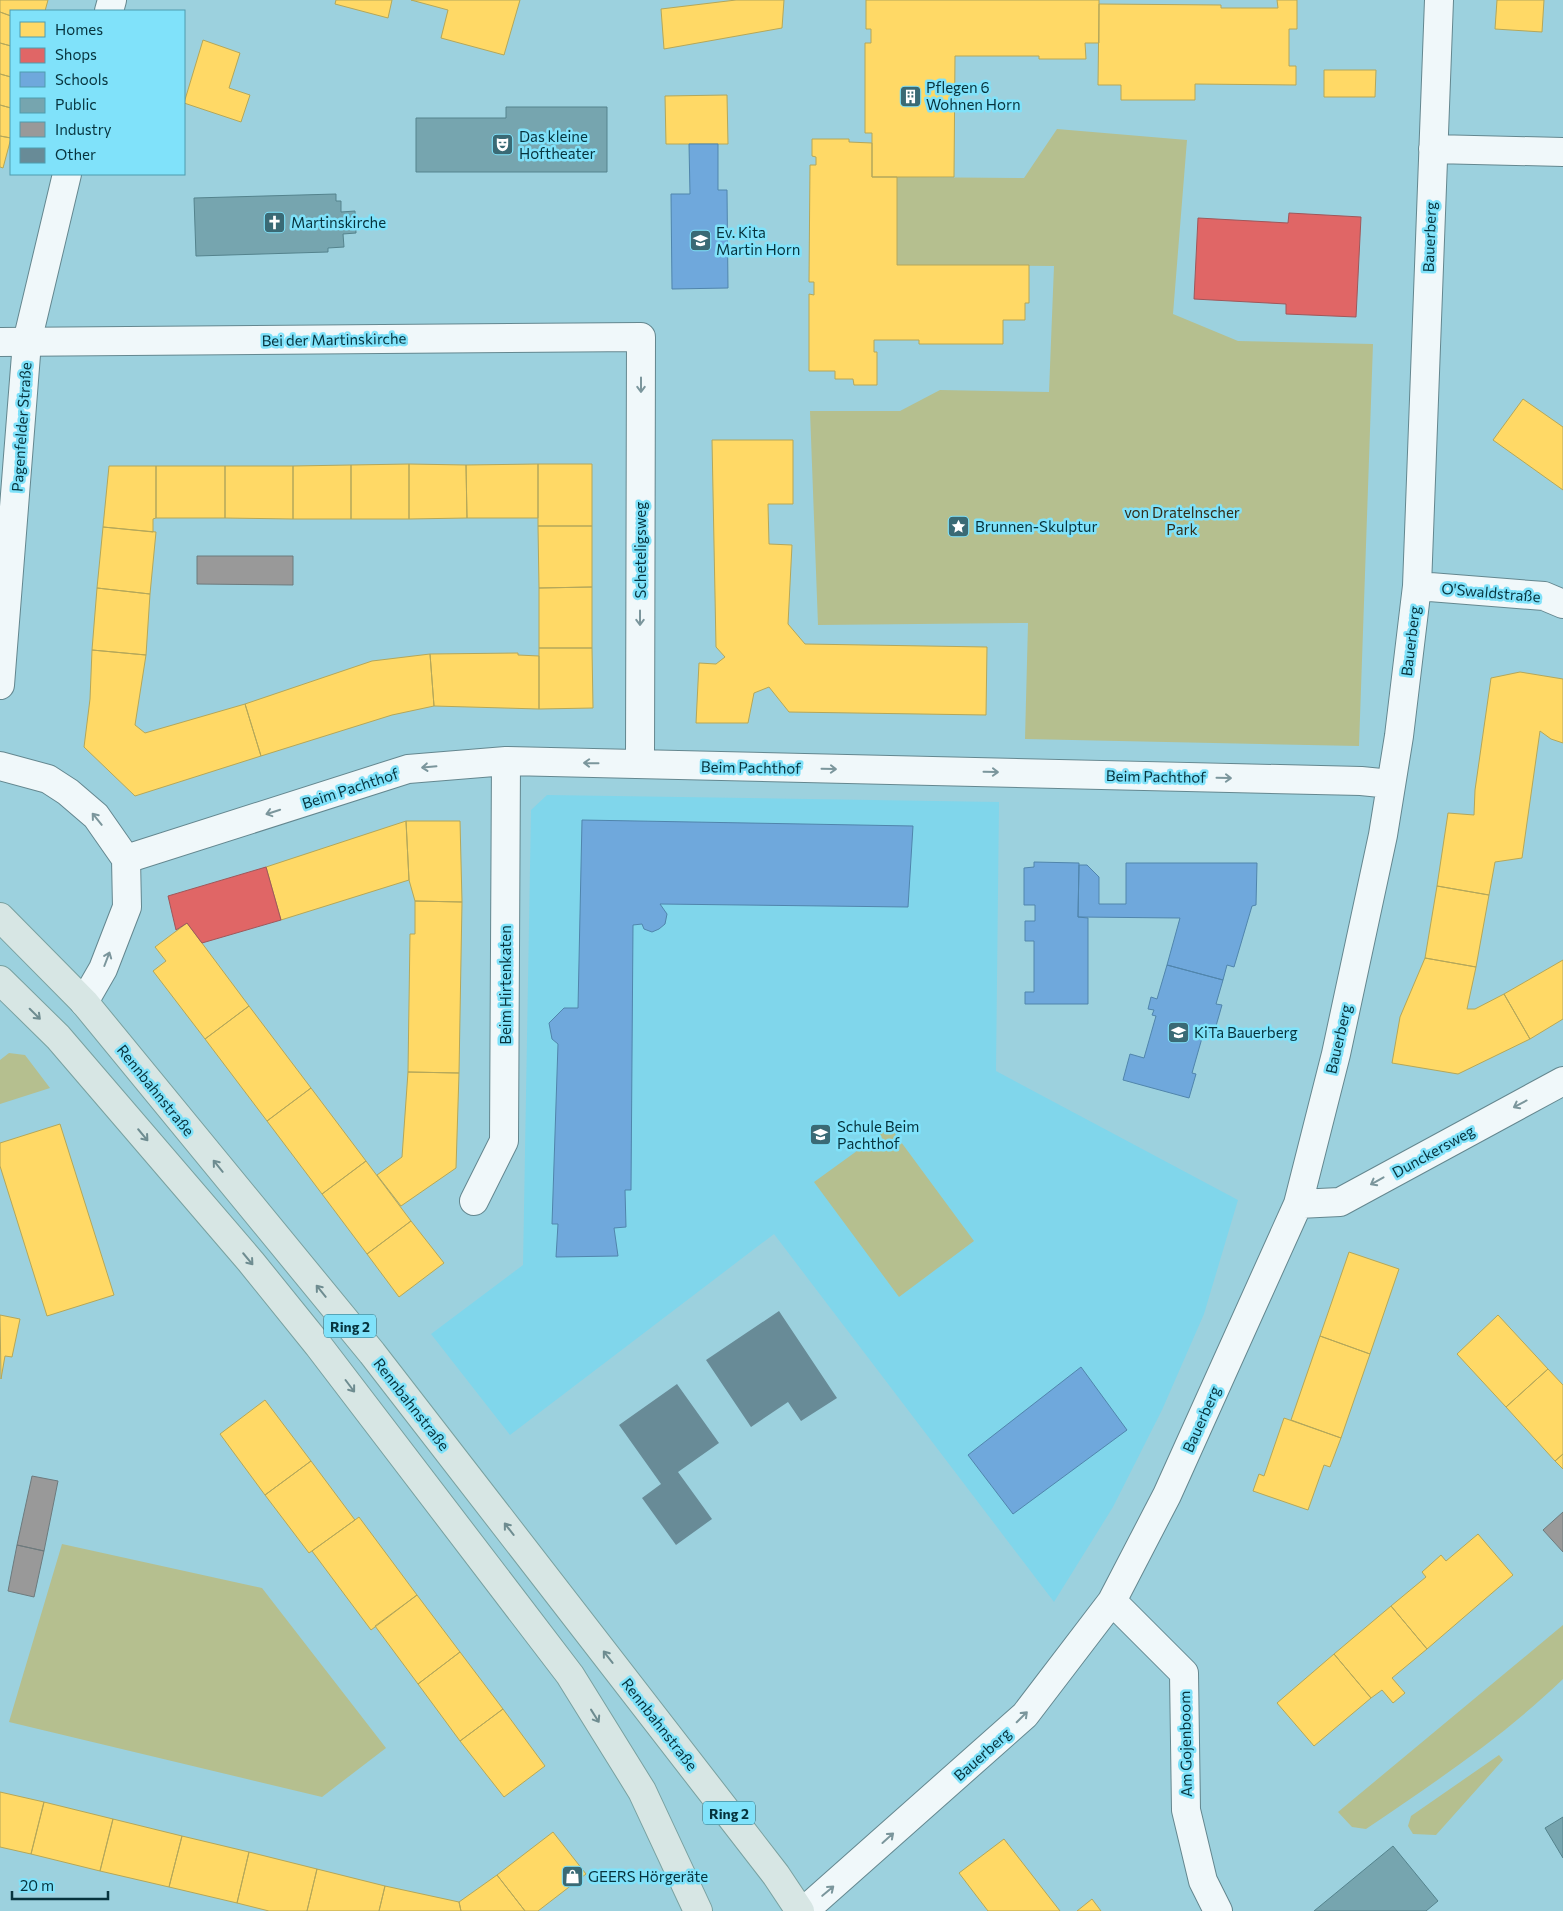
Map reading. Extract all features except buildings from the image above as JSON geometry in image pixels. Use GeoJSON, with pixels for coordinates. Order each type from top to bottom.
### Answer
{"type":"FeatureCollection","features":[{"type":"Feature","properties":{"kind":"main road","name":"Rennbahnstraße"},"geometry":{"type":"LineString","coordinates":[[0,917],[84,1002],[372,1353],[776,1875],[800,1911]]}},
{"type":"Feature","properties":{"kind":"main road","name":"Ring 2"},"geometry":{"type":"LineString","coordinates":[[0,980],[58,1037],[257,1269],[318,1345],[570,1675],[642,1791],[698,1911]]}},
{"type":"Feature","properties":{"kind":"street","name":"Bauerberg"},"geometry":{"type":"LineString","coordinates":[[804,1911],[1025,1715],[1112,1601],[1167,1494],[1298,1204],[1336,1054],[1383,835],[1399,736],[1417,586],[1439,0]]}},
{"type":"Feature","properties":{"kind":"street"},"geometry":{"type":"LineString","coordinates":[[1433,149],[1563,152]]}},
{"type":"Feature","properties":{"kind":"street","name":"Pagenfelder Straße"},"geometry":{"type":"LineString","coordinates":[[0,685],[27,342],[67,175]]}},
{"type":"Feature","properties":{"kind":"street","name":"Bei der Martinskirche"},"geometry":{"type":"LineString","coordinates":[[0,342],[641,336]]}},
{"type":"Feature","properties":{"kind":"street","name":"Scheteligsweg"},"geometry":{"type":"LineString","coordinates":[[640,764],[641,336]]}},
{"type":"Feature","properties":{"kind":"street","name":"O'Swaldstraße"},"geometry":{"type":"LineString","coordinates":[[1417,586],[1544,596],[1563,604]]}},
{"type":"Feature","properties":{"kind":"street","name":"Beim Pachthof"},"geometry":{"type":"LineString","coordinates":[[126,859],[408,769],[506,761],[1361,781],[1391,784]]}},
{"type":"Feature","properties":{"kind":"street","name":"Beim Hirtenkaten"},"geometry":{"type":"LineString","coordinates":[[474,1201],[504,1141],[506,761]]}},
{"type":"Feature","properties":{"kind":"street"},"geometry":{"type":"LineString","coordinates":[[0,766],[48,779],[68,792],[96,816],[126,859],[127,907],[103,969],[84,1002]]}},
{"type":"Feature","properties":{"kind":"street","name":"Dunckersweg"},"geometry":{"type":"LineString","coordinates":[[1298,1204],[1340,1202],[1563,1080]]}},
{"type":"Feature","properties":{"kind":"street","name":"Am Gojenboom"},"geometry":{"type":"LineString","coordinates":[[1112,1601],[1184,1673],[1186,1810],[1203,1881],[1218,1911]]}},
{"type":"Feature","properties":{"kind":"shaded area","name":"Schule Beim Pachthof"},"geometry":{"type":"Polygon","coordinates":[[[547,795],[999,802],[996,1071],[1238,1200],[1204,1314],[1162,1410],[1113,1507],[1054,1602],[774,1234],[510,1435],[431,1334],[523,1265],[531,810],[547,795]]]}},
{"type":"Feature","properties":{"kind":"green space","name":"von Dratelnscher Park"},"geometry":{"type":"Polygon","coordinates":[[[1057,129],[1187,140],[1173,314],[1238,341],[1373,344],[1359,746],[1025,739],[1028,623],[818,625],[810,411],[900,411],[940,390],[1049,392],[1054,266],[897,265],[897,177],[1024,178],[1057,129]]]}},
{"type":"Feature","properties":{"kind":"green space"},"geometry":{"type":"Polygon","coordinates":[[[9,1053],[25,1055],[50,1088],[0,1104],[0,1060],[9,1053]]]}},
{"type":"Feature","properties":{"kind":"green space"},"geometry":{"type":"Polygon","coordinates":[[[890,1127],[974,1241],[899,1297],[814,1182],[890,1127]]]}},
{"type":"Feature","properties":{"kind":"green space"},"geometry":{"type":"Polygon","coordinates":[[[62,1544],[262,1588],[386,1748],[322,1797],[9,1722],[62,1544]]]}},
{"type":"Feature","properties":{"kind":"green space"},"geometry":{"type":"Polygon","coordinates":[[[1563,1625],[1563,1679],[1517,1720],[1443,1776],[1366,1829],[1352,1827],[1338,1812],[1344,1807],[1563,1625]]]}},
{"type":"Feature","properties":{"kind":"green space"},"geometry":{"type":"Polygon","coordinates":[[[1499,1755],[1503,1760],[1436,1835],[1413,1834],[1408,1826],[1411,1816],[1499,1755]]]}},
{"type":"Feature","properties":{"kind":"place","name":"Pflegen 6 Wohnen Horn"},"geometry":{"type":"Point","coordinates":[910,96]}},
{"type":"Feature","properties":{"kind":"place","name":"Das kleine Hoftheater"},"geometry":{"type":"Point","coordinates":[503,145]}},
{"type":"Feature","properties":{"kind":"place","name":"Martinskirche"},"geometry":{"type":"Point","coordinates":[275,222]}},
{"type":"Feature","properties":{"kind":"place","name":"Ev. Kita Martin Horn"},"geometry":{"type":"Point","coordinates":[700,241]}},
{"type":"Feature","properties":{"kind":"place","name":"Brunnen-Skulptur"},"geometry":{"type":"Point","coordinates":[959,526]}},
{"type":"Feature","properties":{"kind":"place","name":"KiTa Bauerberg"},"geometry":{"type":"Point","coordinates":[1178,1032]}},
{"type":"Feature","properties":{"kind":"place","name":"Schule Beim Pachthof"},"geometry":{"type":"Point","coordinates":[821,1135]}},
{"type":"Feature","properties":{"kind":"place","name":"GEERS Hörgeräte"},"geometry":{"type":"Point","coordinates":[572,1876]}}]}
